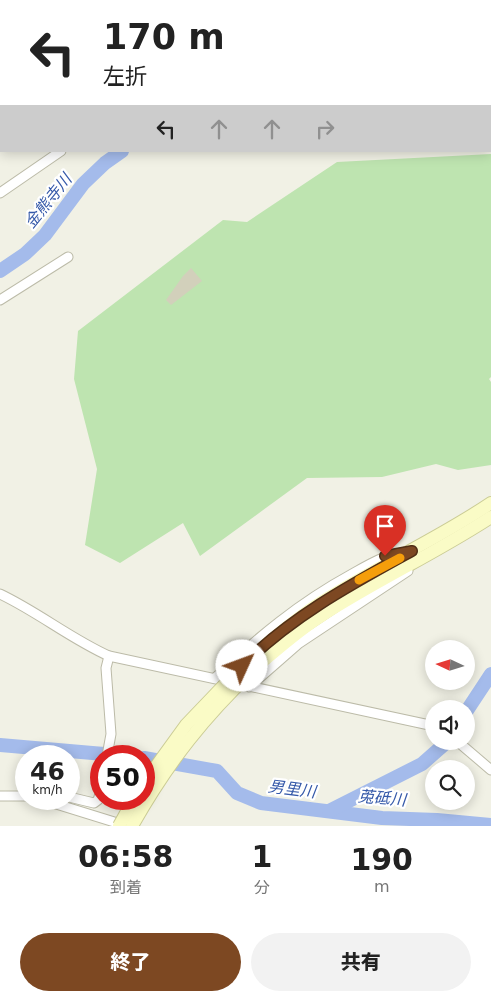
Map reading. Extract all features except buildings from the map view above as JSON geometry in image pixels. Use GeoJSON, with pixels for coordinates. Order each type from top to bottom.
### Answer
{"type":"FeatureCollection","features":[{"type":"Feature","properties":{"kind":"main road"},"geometry":{"type":"LineString","coordinates":[[132,826],[162,775],[197,728],[283,629],[353,583],[456,527],[491,503]]}},
{"type":"Feature","properties":{"kind":"main road"},"geometry":{"type":"LineString","coordinates":[[155,768],[186,725],[221,685],[321,616],[358,593],[429,555],[491,518]]}},
{"type":"Feature","properties":{"kind":"main road"},"geometry":{"type":"LineString","coordinates":[[115,825],[126,810]]}},
{"type":"Feature","properties":{"kind":"street"},"geometry":{"type":"LineString","coordinates":[[0,193],[60,152]]}},
{"type":"Feature","properties":{"kind":"street"},"geometry":{"type":"LineString","coordinates":[[0,300],[68,257]]}},
{"type":"Feature","properties":{"kind":"street"},"geometry":{"type":"LineString","coordinates":[[214,678],[270,628],[306,602],[385,556],[412,551]]}},
{"type":"Feature","properties":{"kind":"street"},"geometry":{"type":"LineString","coordinates":[[249,687],[298,644],[396,580],[429,555]]}},
{"type":"Feature","properties":{"kind":"street"},"geometry":{"type":"LineString","coordinates":[[0,594],[21,604],[92,648],[109,656],[425,724]]}},
{"type":"Feature","properties":{"kind":"street"},"geometry":{"type":"LineString","coordinates":[[108,745],[110,734],[106,668],[109,656]]}},
{"type":"Feature","properties":{"kind":"street"},"geometry":{"type":"LineString","coordinates":[[467,750],[491,770]]}},
{"type":"Feature","properties":{"kind":"street"},"geometry":{"type":"LineString","coordinates":[[0,796],[15,796]]}},
{"type":"Feature","properties":{"kind":"street"},"geometry":{"type":"LineString","coordinates":[[72,810],[115,825],[127,826]]}},
{"type":"Feature","properties":{"kind":"green space"},"geometry":{"type":"Polygon","coordinates":[[[491,154],[491,377],[489,379],[491,382],[491,465],[458,470],[436,464],[382,477],[307,478],[200,556],[183,523],[120,563],[85,545],[97,469],[74,379],[78,331],[223,220],[247,222],[337,162],[491,154]]]}},
{"type":"Feature","properties":{"kind":"waterway","name":"金熊寺川"},"geometry":{"type":"LineString","coordinates":[[0,271],[25,254],[45,235],[83,184],[105,163],[121,152]]}},
{"type":"Feature","properties":{"kind":"waterway"},"geometry":{"type":"LineString","coordinates":[[474,700],[491,674]]}},
{"type":"Feature","properties":{"kind":"waterway","name":"男里川"},"geometry":{"type":"LineString","coordinates":[[0,745],[90,753]]}},
{"type":"Feature","properties":{"kind":"waterway","name":"莵砥川"},"geometry":{"type":"LineString","coordinates":[[329,811],[422,764],[438,750]]}},
{"type":"Feature","properties":{"kind":"waterway","name":"男里川"},"geometry":{"type":"LineString","coordinates":[[155,760],[217,771],[237,793],[261,803],[382,818],[437,820],[491,825]]}},
{"type":"Feature","properties":{"kind":"slow traffic"},"geometry":{"type":"LineString","coordinates":[[359,580],[400,558]]}},
{"type":"Feature","properties":{"kind":"route"},"geometry":{"type":"LineString","coordinates":[[242,666],[283,629],[316,606],[353,583],[412,551],[385,556]]}}]}
